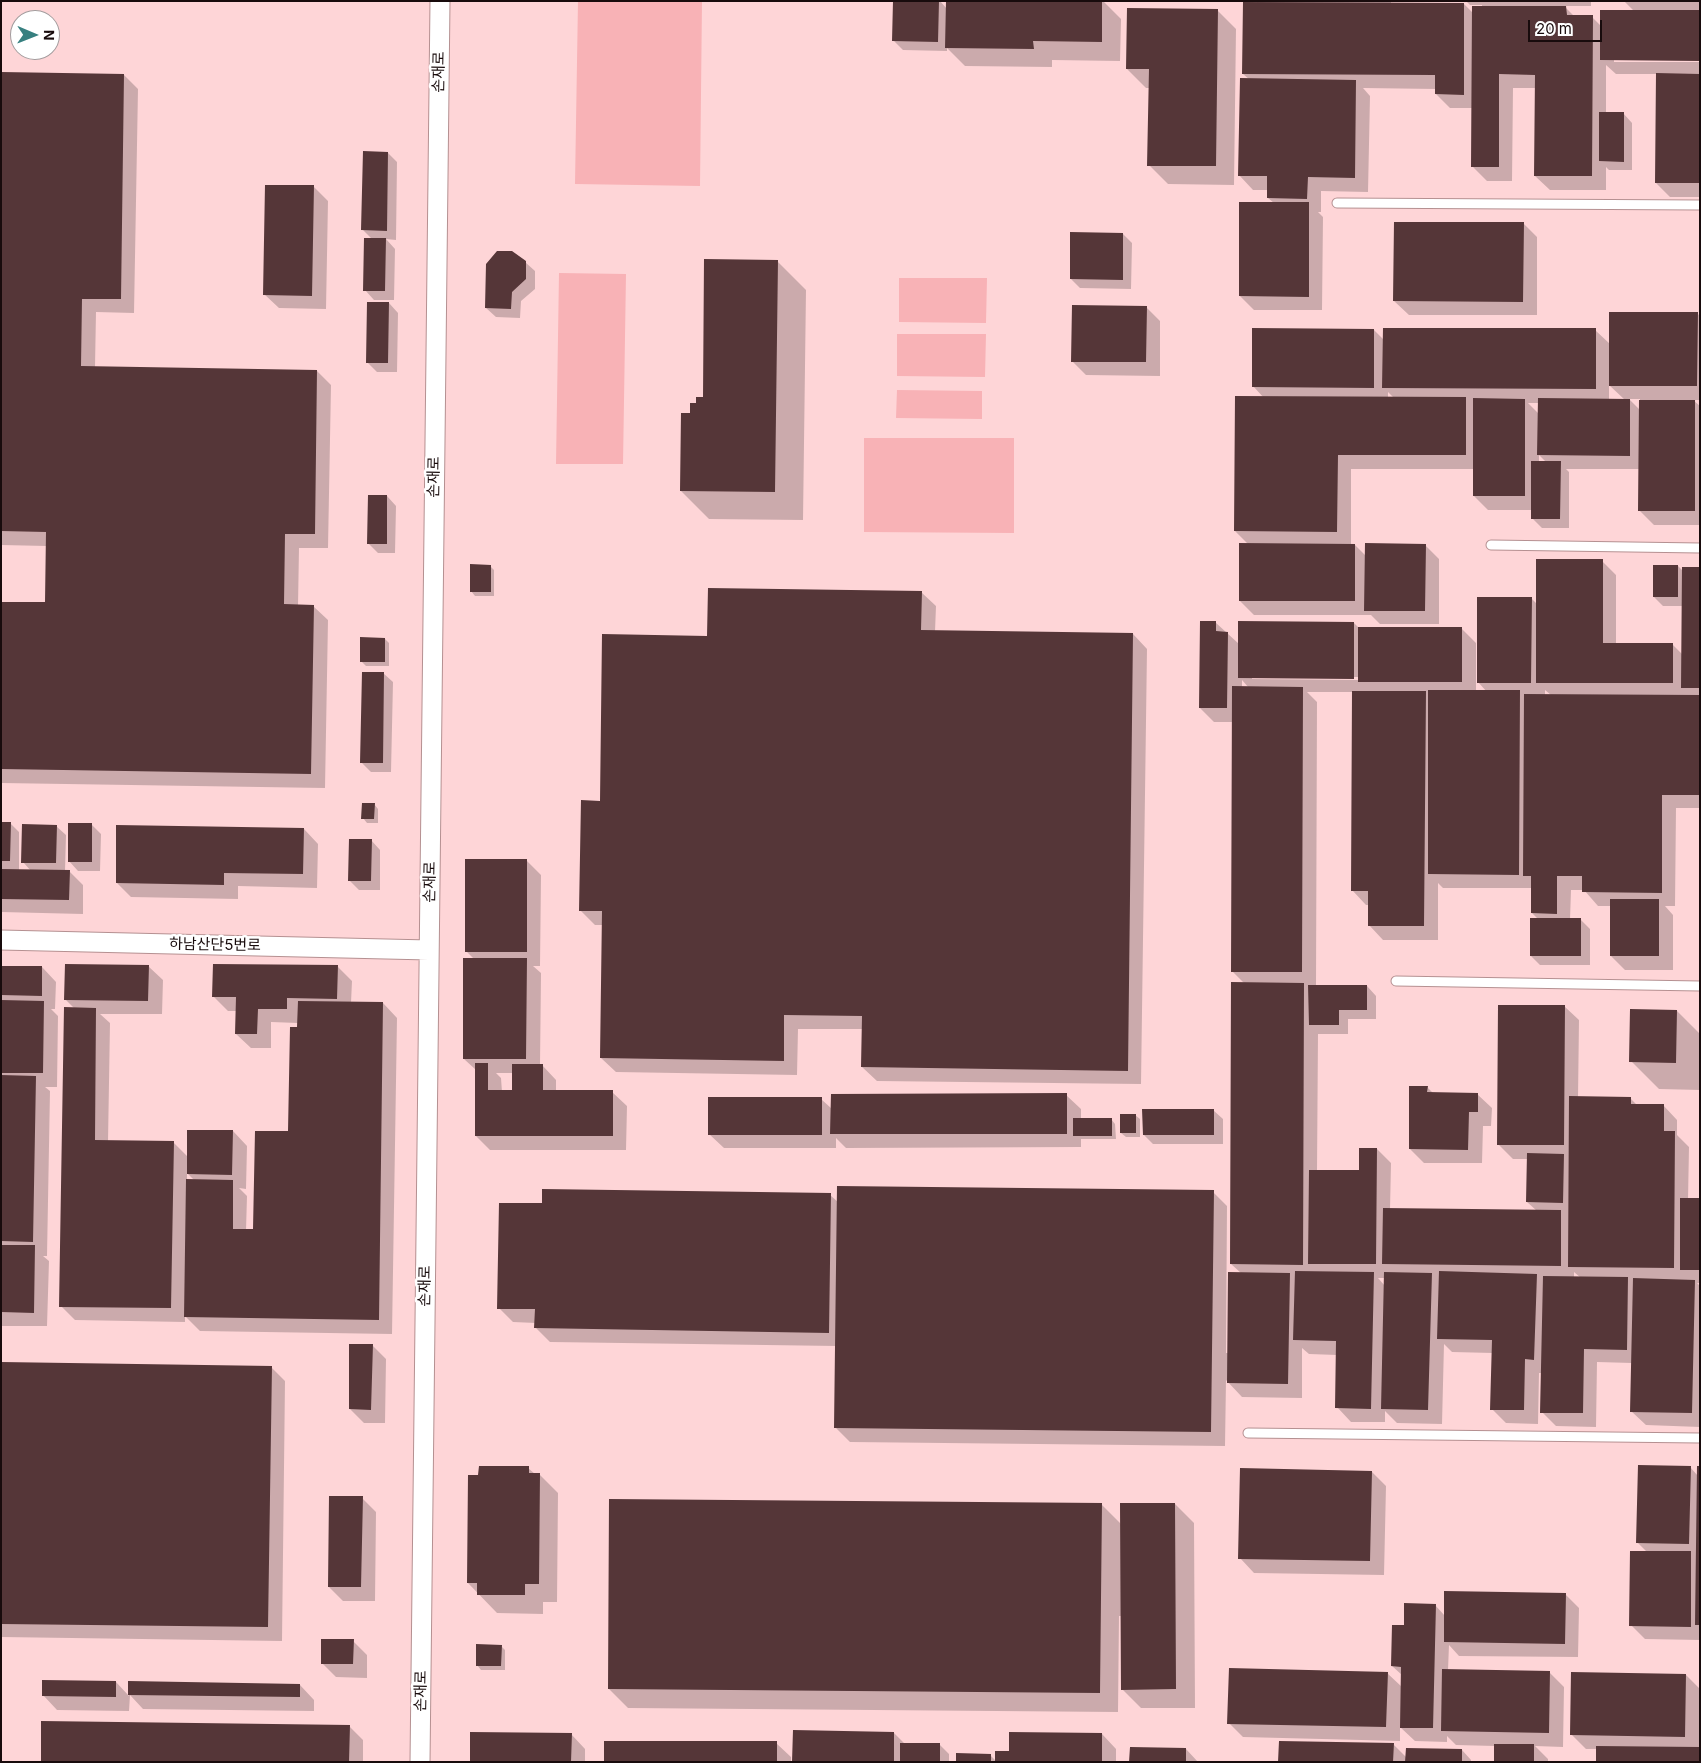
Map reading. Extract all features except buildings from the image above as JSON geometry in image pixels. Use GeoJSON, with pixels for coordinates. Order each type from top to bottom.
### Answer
{"type":"FeatureCollection","features":[{"type":"Feature","properties":{"kind":"street","name":"손재로"},"geometry":{"type":"LineString","coordinates":[[420,1762],[440,1]]}},
{"type":"Feature","properties":{"kind":"street","name":"하남산단5번로"},"geometry":{"type":"LineString","coordinates":[[1,940],[429,950]]}},
{"type":"Feature","properties":{"kind":"lane"},"geometry":{"type":"LineString","coordinates":[[1337,203],[1700,206]]}},
{"type":"Feature","properties":{"kind":"lane"},"geometry":{"type":"LineString","coordinates":[[1491,545],[1700,548]]}},
{"type":"Feature","properties":{"kind":"lane"},"geometry":{"type":"LineString","coordinates":[[1396,981],[1700,986]]}},
{"type":"Feature","properties":{"kind":"lane"},"geometry":{"type":"LineString","coordinates":[[1248,1433],[1700,1438]]}},
{"type":"Feature","properties":{"kind":"shaded area"},"geometry":{"type":"Polygon","coordinates":[[[578,1],[702,1],[700,186],[575,184],[578,1]]]}},
{"type":"Feature","properties":{"kind":"shaded area"},"geometry":{"type":"Polygon","coordinates":[[[559,273],[626,274],[623,464],[556,464],[559,273]]]}},
{"type":"Feature","properties":{"kind":"shaded area"},"geometry":{"type":"Polygon","coordinates":[[[899,278],[987,278],[986,323],[899,322],[899,278]]]}},
{"type":"Feature","properties":{"kind":"shaded area"},"geometry":{"type":"Polygon","coordinates":[[[897,334],[986,334],[985,377],[897,376],[897,334]]]}},
{"type":"Feature","properties":{"kind":"shaded area"},"geometry":{"type":"Polygon","coordinates":[[[897,390],[982,391],[982,419],[896,418],[897,390]]]}},
{"type":"Feature","properties":{"kind":"shaded area"},"geometry":{"type":"Polygon","coordinates":[[[864,438],[1014,438],[1014,533],[864,532],[864,438]]]}}]}
